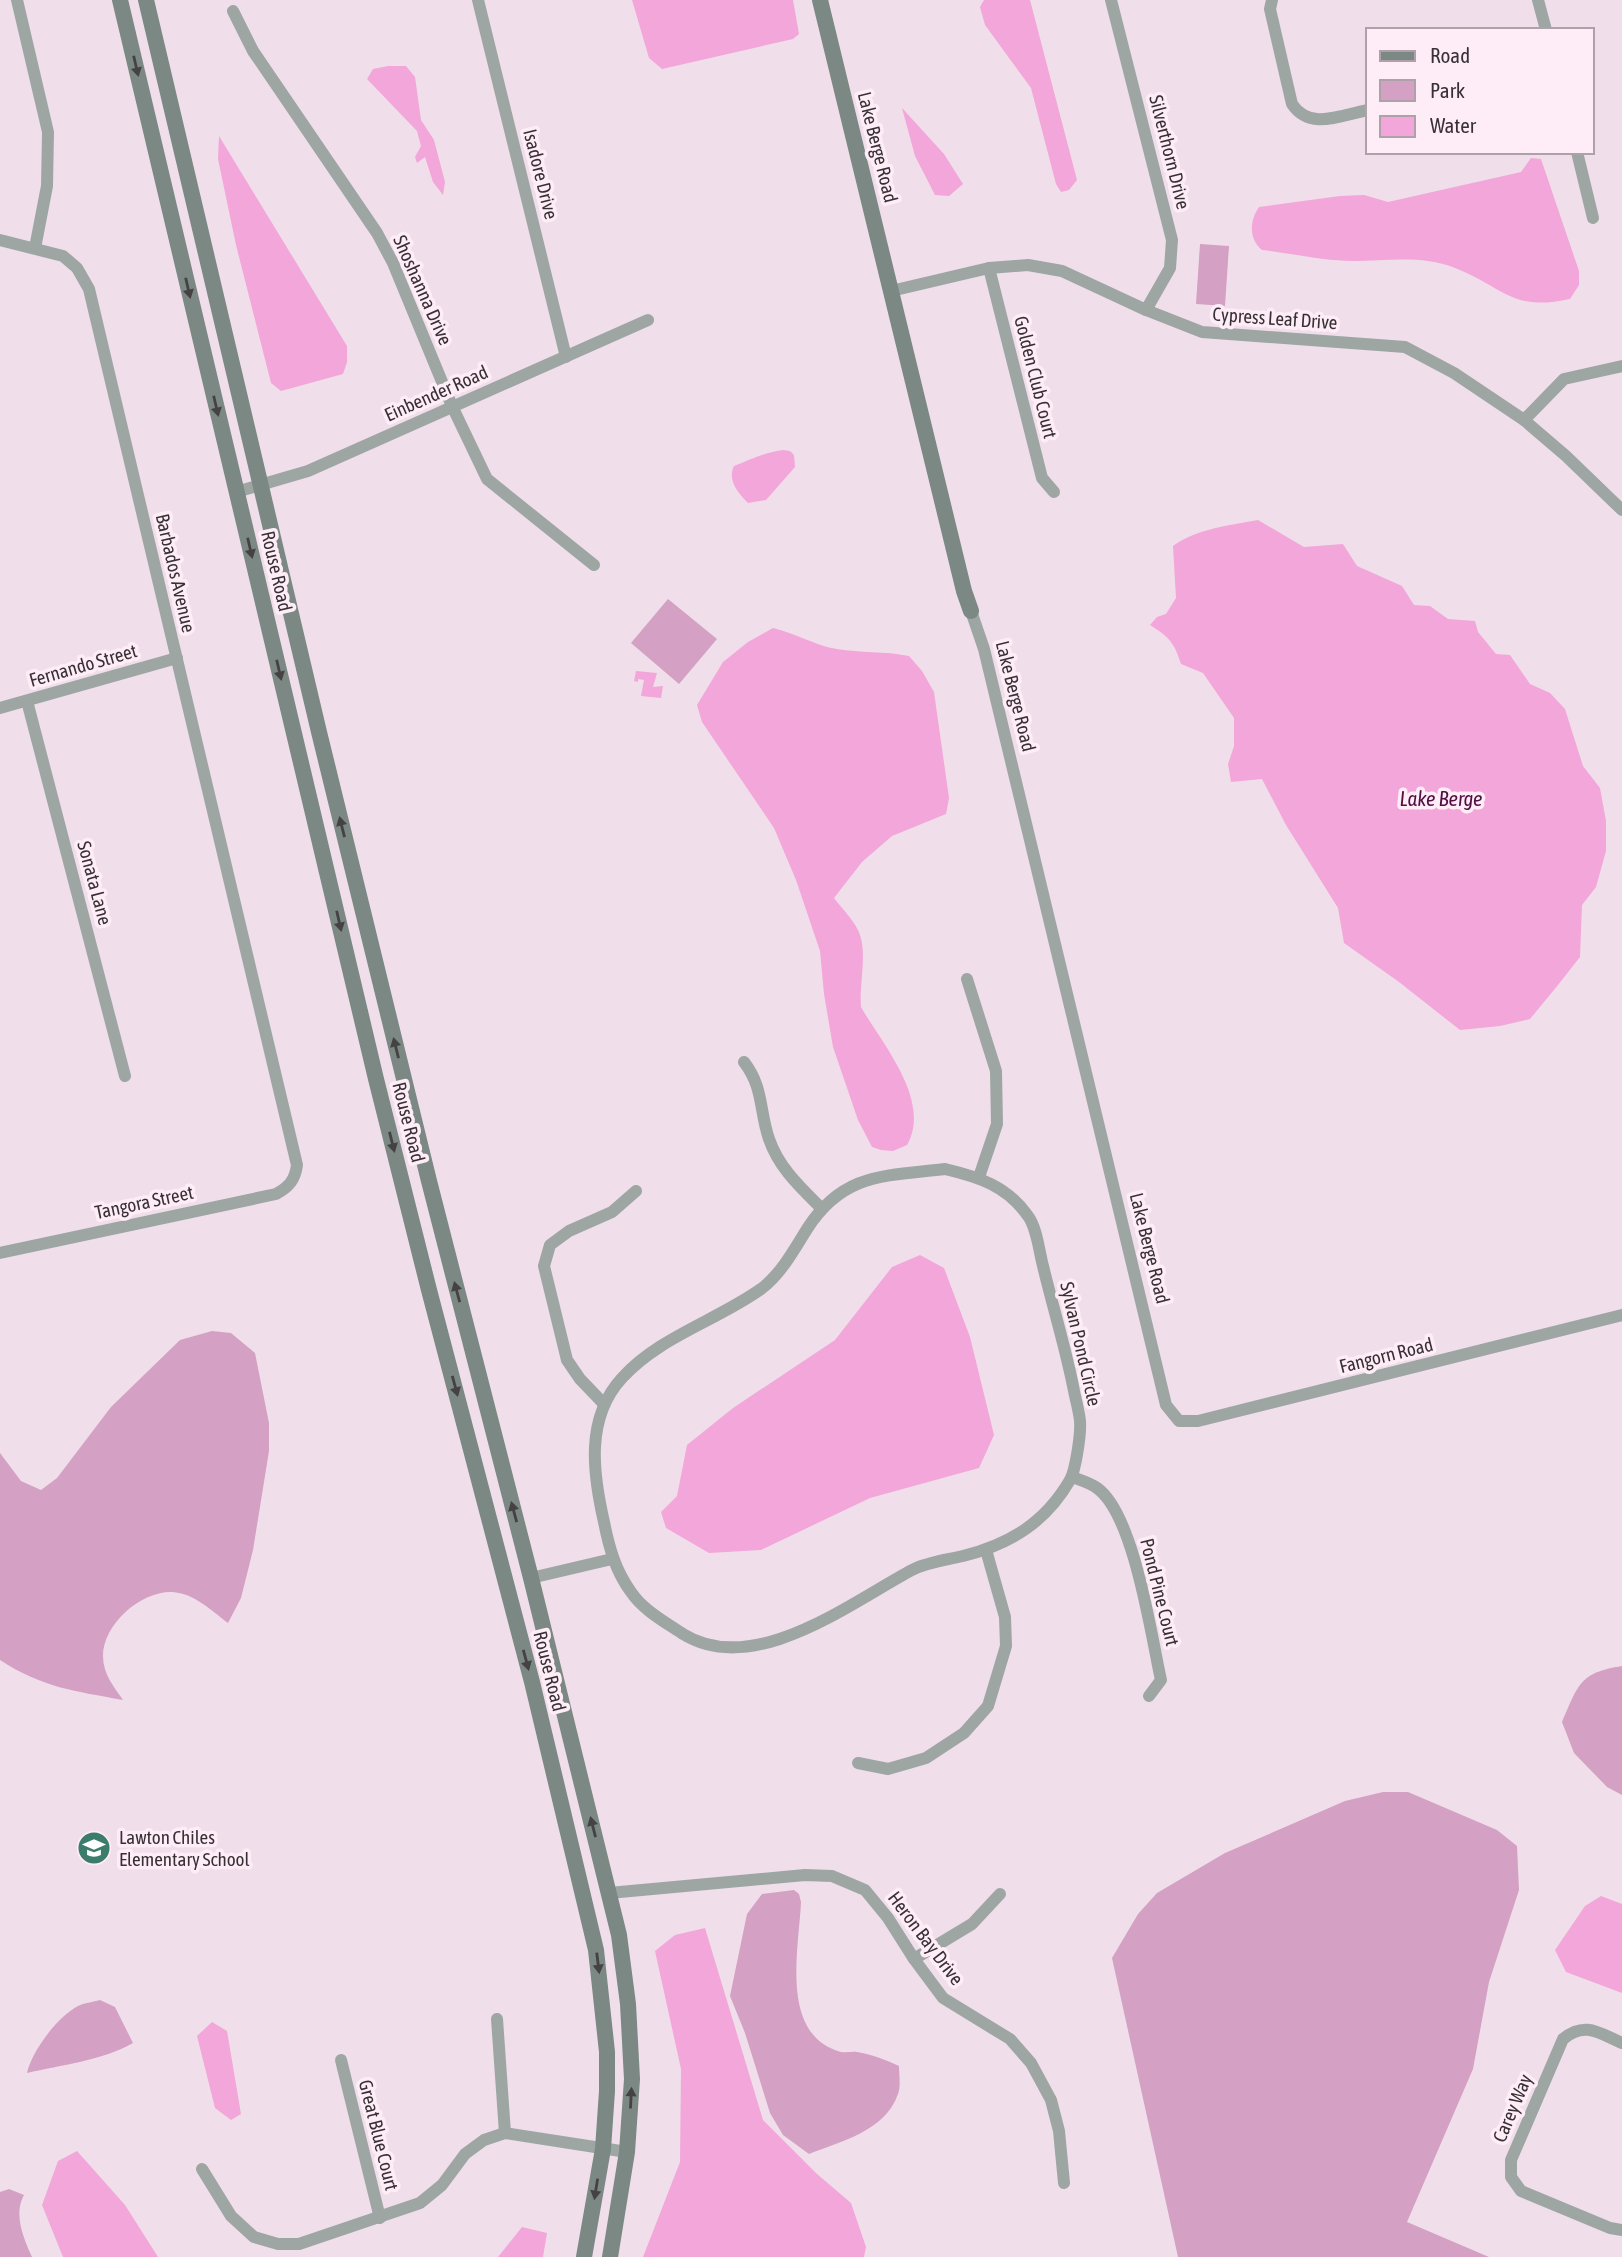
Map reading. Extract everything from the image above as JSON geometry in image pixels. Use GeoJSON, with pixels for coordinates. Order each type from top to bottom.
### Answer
{"type":"FeatureCollection","features":[{"type":"Feature","properties":{"kind":"street"},"geometry":{"type":"LineString","coordinates":[[17,0],[48,132],[47,186],[35,248]]}},
{"type":"Feature","properties":{"kind":"street","name":"Rouse Road"},"geometry":{"type":"LineString","coordinates":[[120,0],[383,1106],[532,1682],[596,1950],[605,2027],[607,2091],[603,2149],[584,2257]]}},
{"type":"Feature","properties":{"kind":"street","name":"Rouse Road"},"geometry":{"type":"LineString","coordinates":[[146,0],[429,1181],[619,1935],[628,2004],[632,2079],[627,2152],[610,2257]]}},
{"type":"Feature","properties":{"kind":"street","name":"Isadore Drive"},"geometry":{"type":"LineString","coordinates":[[478,0],[566,357]]}},
{"type":"Feature","properties":{"kind":"street","name":"Lake Berge Road"},"geometry":{"type":"LineString","coordinates":[[820,0],[964,591],[984,649],[1166,1405]]}},
{"type":"Feature","properties":{"kind":"street","name":"Silverthorn Drive"},"geometry":{"type":"LineString","coordinates":[[1111,0],[1172,240],[1170,268],[1146,310]]}},
{"type":"Feature","properties":{"kind":"street"},"geometry":{"type":"LineString","coordinates":[[1272,0],[1270,9],[1292,104],[1299,114],[1315,120],[1366,110]]}},
{"type":"Feature","properties":{"kind":"street"},"geometry":{"type":"LineString","coordinates":[[1538,0],[1545,28]]}},
{"type":"Feature","properties":{"kind":"street","name":"Shoshanna Drive"},"geometry":{"type":"LineString","coordinates":[[233,12],[253,51],[377,233],[393,262],[452,407],[487,479],[594,565]]}},
{"type":"Feature","properties":{"kind":"street"},"geometry":{"type":"LineString","coordinates":[[1577,154],[1593,218]]}},
{"type":"Feature","properties":{"kind":"street","name":"Barbados Avenue"},"geometry":{"type":"LineString","coordinates":[[0,240],[63,256],[77,268],[89,289],[297,1165],[292,1182]]}},
{"type":"Feature","properties":{"kind":"street","name":"Cypress Leaf Drive"},"geometry":{"type":"LineString","coordinates":[[891,291],[989,268],[1028,265],[1062,271],[1146,310],[1202,332],[1405,347],[1454,373],[1524,421],[1621,508]]}},
{"type":"Feature","properties":{"kind":"street","name":"Golden Club Court"},"geometry":{"type":"LineString","coordinates":[[989,268],[1042,478],[1054,492]]}},
{"type":"Feature","properties":{"kind":"street","name":"Einbender Road"},"geometry":{"type":"LineString","coordinates":[[236,492],[308,471],[648,320]]}},
{"type":"Feature","properties":{"kind":"street"},"geometry":{"type":"LineString","coordinates":[[1524,421],[1564,379],[1622,366]]}},
{"type":"Feature","properties":{"kind":"street","name":"Fernando Street"},"geometry":{"type":"LineString","coordinates":[[0,708],[177,658]]}},
{"type":"Feature","properties":{"kind":"street","name":"Sonata Lane"},"geometry":{"type":"LineString","coordinates":[[27,701],[125,1076]]}},
{"type":"Feature","properties":{"kind":"street"},"geometry":{"type":"LineString","coordinates":[[967,979],[996,1071],[997,1124],[979,1177]]}},
{"type":"Feature","properties":{"kind":"street"},"geometry":{"type":"LineString","coordinates":[[744,1062],[756,1077],[769,1138],[783,1168],[821,1208]]}},
{"type":"Feature","properties":{"kind":"street","name":"Sylvan Pond Circle"},"geometry":{"type":"LineString","coordinates":[[945,1169],[979,1177],[1004,1189],[1030,1218],[1070,1372],[1080,1423],[1072,1477],[1042,1517],[1018,1536],[986,1550],[916,1567],[820,1622],[768,1643],[733,1649],[695,1641],[658,1618],[632,1594],[612,1559],[595,1483],[594,1445],[604,1404],[620,1380],[647,1354],[763,1287],[788,1260],[821,1208],[841,1190],[864,1181],[945,1169]]}},
{"type":"Feature","properties":{"kind":"street","name":"Tangora Street"},"geometry":{"type":"LineString","coordinates":[[0,1252],[276,1194],[292,1182]]}},
{"type":"Feature","properties":{"kind":"street"},"geometry":{"type":"LineString","coordinates":[[604,1404],[580,1379],[567,1360],[544,1266],[550,1245],[569,1231],[612,1212],[636,1191]]}},
{"type":"Feature","properties":{"kind":"street","name":"Fangorn Road"},"geometry":{"type":"LineString","coordinates":[[1166,1405],[1179,1421],[1198,1421],[1622,1315]]}},
{"type":"Feature","properties":{"kind":"street","name":"Pond Pine Court"},"geometry":{"type":"LineString","coordinates":[[1072,1477],[1098,1489],[1116,1510],[1134,1556],[1161,1680],[1149,1696]]}},
{"type":"Feature","properties":{"kind":"street"},"geometry":{"type":"LineString","coordinates":[[858,1763],[888,1769],[926,1758],[964,1733],[988,1706],[1006,1646],[1004,1617],[986,1550]]}},
{"type":"Feature","properties":{"kind":"street"},"geometry":{"type":"LineString","coordinates":[[531,1578],[612,1559]]}},
{"type":"Feature","properties":{"kind":"street","name":"Heron Bay Drive"},"geometry":{"type":"LineString","coordinates":[[609,1893],[804,1875],[832,1876],[865,1890],[888,1917],[943,1998],[1010,2039],[1031,2063],[1051,2100],[1059,2131],[1065,2183]]}},
{"type":"Feature","properties":{"kind":"street"},"geometry":{"type":"LineString","coordinates":[[914,1959],[972,1923],[1000,1894]]}},
{"type":"Feature","properties":{"kind":"street"},"geometry":{"type":"LineString","coordinates":[[497,2019],[506,2133]]}},
{"type":"Feature","properties":{"kind":"street","name":"Carey Way"},"geometry":{"type":"LineString","coordinates":[[1622,2042],[1588,2028],[1574,2029],[1563,2039],[1511,2160],[1511,2177],[1521,2191],[1610,2228],[1622,2230]]}},
{"type":"Feature","properties":{"kind":"street","name":"Great Blue Court"},"geometry":{"type":"LineString","coordinates":[[341,2060],[380,2218]]}},
{"type":"Feature","properties":{"kind":"street"},"geometry":{"type":"LineString","coordinates":[[202,2169],[231,2217],[254,2236],[278,2244],[299,2244],[420,2203],[442,2185],[465,2154],[484,2140],[506,2133],[627,2152]]}},
{"type":"Feature","properties":{"kind":"green space"},"geometry":{"type":"Polygon","coordinates":[[[1200,244],[1229,246],[1225,306],[1196,304],[1200,244]]]}},
{"type":"Feature","properties":{"kind":"green space"},"geometry":{"type":"Polygon","coordinates":[[[668,599],[717,639],[679,684],[631,643],[668,599]]]}},
{"type":"Feature","properties":{"kind":"green space"},"geometry":{"type":"Polygon","coordinates":[[[212,1331],[231,1333],[255,1353],[269,1423],[269,1451],[253,1550],[241,1598],[228,1623],[202,1603],[180,1593],[160,1593],[137,1603],[109,1632],[103,1656],[107,1674],[123,1700],[45,1683],[0,1660],[0,1453],[21,1481],[41,1490],[57,1478],[111,1407],[180,1340],[212,1331]]]}},
{"type":"Feature","properties":{"kind":"green space"},"geometry":{"type":"Polygon","coordinates":[[[1622,1666],[1622,1795],[1607,1787],[1574,1753],[1562,1722],[1582,1682],[1597,1672],[1622,1666]]]}},
{"type":"Feature","properties":{"kind":"green space"},"geometry":{"type":"Polygon","coordinates":[[[1383,1792],[1408,1792],[1497,1830],[1517,1846],[1519,1890],[1489,1982],[1473,2069],[1407,2222],[1489,2257],[1178,2257],[1112,1958],[1138,1914],[1157,1893],[1225,1853],[1345,1801],[1383,1792]]]}},
{"type":"Feature","properties":{"kind":"green space"},"geometry":{"type":"Polygon","coordinates":[[[794,1890],[799,1894],[801,1902],[797,1988],[808,2028],[821,2043],[841,2052],[868,2054],[899,2066],[898,2094],[883,2117],[861,2133],[809,2154],[783,2135],[770,2113],[745,2033],[730,1996],[747,1914],[762,1894],[794,1890]]]}},
{"type":"Feature","properties":{"kind":"green space"},"geometry":{"type":"Polygon","coordinates":[[[100,2000],[115,2007],[133,2043],[94,2058],[27,2073],[40,2045],[62,2018],[78,2006],[100,2000]]]}},
{"type":"Feature","properties":{"kind":"green space"},"geometry":{"type":"Polygon","coordinates":[[[9,2189],[24,2195],[19,2210],[20,2218],[32,2257],[0,2257],[0,2192],[9,2189]]]}},
{"type":"Feature","properties":{"kind":"water"},"geometry":{"type":"Polygon","coordinates":[[[632,0],[793,0],[799,34],[793,39],[662,69],[649,58],[632,0]]]}},
{"type":"Feature","properties":{"kind":"water"},"geometry":{"type":"Polygon","coordinates":[[[984,0],[1030,0],[1077,180],[1069,190],[1061,192],[1056,184],[1031,88],[985,25],[980,7],[984,0]]]}},
{"type":"Feature","properties":{"kind":"water"},"geometry":{"type":"Polygon","coordinates":[[[406,66],[415,77],[421,120],[434,140],[445,182],[443,195],[433,182],[425,157],[417,163],[415,157],[421,146],[417,131],[367,79],[373,69],[406,66]]]}},
{"type":"Feature","properties":{"kind":"water"},"geometry":{"type":"Polygon","coordinates":[[[902,108],[944,154],[963,184],[949,196],[935,195],[915,156],[902,108]]]}},
{"type":"Feature","properties":{"kind":"water"},"geometry":{"type":"Polygon","coordinates":[[[219,136],[347,346],[347,362],[343,374],[281,391],[271,383],[236,245],[218,159],[219,136]]]}},
{"type":"Feature","properties":{"kind":"water"},"geometry":{"type":"Polygon","coordinates":[[[1531,158],[1541,159],[1579,271],[1579,285],[1570,299],[1550,302],[1521,300],[1472,275],[1430,261],[1342,261],[1262,250],[1254,240],[1252,223],[1259,207],[1364,195],[1388,202],[1521,172],[1531,158]]]}},
{"type":"Feature","properties":{"kind":"water"},"geometry":{"type":"Polygon","coordinates":[[[783,450],[794,455],[795,467],[766,500],[748,503],[737,491],[733,481],[734,466],[783,450]]]}},
{"type":"Feature","properties":{"kind":"water","name":"Lake Berge"},"geometry":{"type":"Polygon","coordinates":[[[1258,520],[1304,547],[1343,544],[1357,566],[1402,586],[1414,605],[1430,606],[1448,619],[1475,621],[1478,632],[1496,654],[1510,655],[1530,684],[1550,693],[1565,709],[1583,766],[1600,788],[1606,821],[1606,851],[1596,887],[1582,905],[1580,957],[1530,1019],[1500,1026],[1460,1030],[1344,943],[1338,908],[1286,825],[1262,779],[1231,782],[1228,764],[1234,746],[1234,718],[1203,673],[1181,664],[1170,641],[1150,625],[1157,617],[1166,614],[1176,598],[1173,546],[1203,531],[1258,520]]]}},
{"type":"Feature","properties":{"kind":"water"},"geometry":{"type":"Polygon","coordinates":[[[773,628],[829,647],[909,656],[922,671],[934,692],[949,798],[946,814],[892,836],[862,862],[834,898],[852,920],[862,943],[861,1007],[892,1056],[909,1092],[913,1128],[907,1145],[893,1151],[872,1147],[858,1120],[833,1047],[820,951],[796,880],[774,828],[702,722],[697,705],[723,662],[748,642],[773,628]]]}},
{"type":"Feature","properties":{"kind":"water"},"geometry":{"type":"Polygon","coordinates":[[[636,671],[657,673],[653,687],[663,686],[661,698],[641,696],[644,680],[634,681],[636,671]]]}},
{"type":"Feature","properties":{"kind":"water"},"geometry":{"type":"Polygon","coordinates":[[[920,1255],[944,1268],[970,1337],[994,1435],[979,1468],[870,1498],[761,1550],[709,1553],[666,1528],[661,1512],[677,1496],[687,1445],[733,1408],[835,1340],[892,1267],[920,1255]]]}},
{"type":"Feature","properties":{"kind":"water"},"geometry":{"type":"Polygon","coordinates":[[[1601,1896],[1622,1904],[1622,1993],[1566,1972],[1555,1950],[1585,1906],[1601,1896]]]}},
{"type":"Feature","properties":{"kind":"water"},"geometry":{"type":"Polygon","coordinates":[[[705,1928],[763,2120],[817,2174],[851,2203],[866,2247],[864,2257],[643,2257],[680,2162],[681,2069],[655,1951],[675,1935],[705,1928]]]}},
{"type":"Feature","properties":{"kind":"water"},"geometry":{"type":"Polygon","coordinates":[[[212,2022],[227,2031],[241,2114],[231,2120],[215,2108],[197,2036],[212,2022]]]}},
{"type":"Feature","properties":{"kind":"water"},"geometry":{"type":"Polygon","coordinates":[[[77,2151],[125,2205],[158,2257],[63,2257],[42,2205],[58,2161],[77,2151]]]}},
{"type":"Feature","properties":{"kind":"water"},"geometry":{"type":"Polygon","coordinates":[[[522,2227],[547,2233],[543,2257],[498,2257],[522,2227]]]}},
{"type":"Feature","properties":{"kind":"place","name":"Lawton Chiles Elementary School"},"geometry":{"type":"Point","coordinates":[94,1848]}}]}
